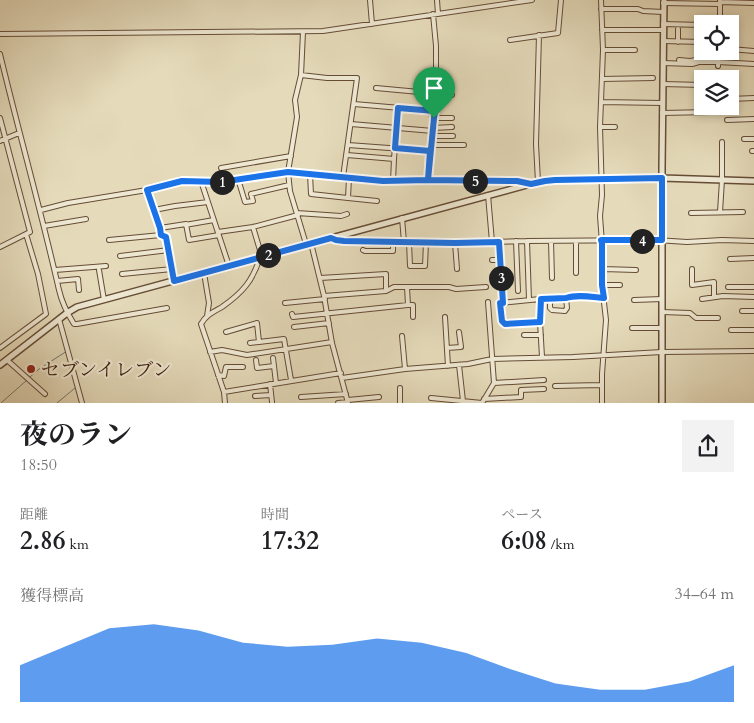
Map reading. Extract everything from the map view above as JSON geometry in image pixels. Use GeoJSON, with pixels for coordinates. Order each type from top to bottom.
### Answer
{"type":"FeatureCollection","features":[{"type":"Feature","properties":{"kind":"street"},"geometry":{"type":"LineString","coordinates":[[370,0],[372,24]]}},
{"type":"Feature","properties":{"kind":"street"},"geometry":{"type":"LineString","coordinates":[[437,0],[438,14]]}},
{"type":"Feature","properties":{"kind":"street"},"geometry":{"type":"LineString","coordinates":[[492,0],[493,5]]}},
{"type":"Feature","properties":{"kind":"street"},"geometry":{"type":"LineString","coordinates":[[0,34],[323,31],[532,0]]}},
{"type":"Feature","properties":{"kind":"street"},"geometry":{"type":"LineString","coordinates":[[510,40],[558,33],[561,0]]}},
{"type":"Feature","properties":{"kind":"street"},"geometry":{"type":"LineString","coordinates":[[600,0],[603,50],[600,127],[602,195],[600,216],[602,285],[606,320],[601,385],[602,403]]}},
{"type":"Feature","properties":{"kind":"street"},"geometry":{"type":"LineString","coordinates":[[662,403],[664,2],[754,3]]}},
{"type":"Feature","properties":{"kind":"street"},"geometry":{"type":"LineString","coordinates":[[720,2],[720,15]]}},
{"type":"Feature","properties":{"kind":"street"},"geometry":{"type":"LineString","coordinates":[[601,9],[638,9],[663,12]]}},
{"type":"Feature","properties":{"kind":"street"},"geometry":{"type":"LineString","coordinates":[[428,180],[436,94],[436,46],[432,14]]}},
{"type":"Feature","properties":{"kind":"street"},"geometry":{"type":"LineString","coordinates":[[602,30],[694,25]]}},
{"type":"Feature","properties":{"kind":"street"},"geometry":{"type":"LineString","coordinates":[[678,29],[678,42]]}},
{"type":"Feature","properties":{"kind":"street"},"geometry":{"type":"LineString","coordinates":[[303,32],[302,75],[296,100],[297,117],[288,172],[289,186],[320,278],[332,342],[348,402]]}},
{"type":"Feature","properties":{"kind":"street"},"geometry":{"type":"LineString","coordinates":[[538,182],[536,144],[539,35]]}},
{"type":"Feature","properties":{"kind":"street"},"geometry":{"type":"LineString","coordinates":[[663,41],[694,42]]}},
{"type":"Feature","properties":{"kind":"street"},"geometry":{"type":"LineString","coordinates":[[603,50],[635,50]]}},
{"type":"Feature","properties":{"kind":"street"},"geometry":{"type":"LineString","coordinates":[[739,50],[754,51]]}},
{"type":"Feature","properties":{"kind":"street"},"geometry":{"type":"LineString","coordinates":[[0,54],[41,210],[62,303],[74,324],[166,308]]}},
{"type":"Feature","properties":{"kind":"street"},"geometry":{"type":"LineString","coordinates":[[679,60],[696,60],[718,64],[754,64]]}},
{"type":"Feature","properties":{"kind":"street"},"geometry":{"type":"LineString","coordinates":[[718,60],[718,64]]}},
{"type":"Feature","properties":{"kind":"street"},"geometry":{"type":"LineString","coordinates":[[663,62],[692,64],[699,62]]}},
{"type":"Feature","properties":{"kind":"street"},"geometry":{"type":"LineString","coordinates":[[302,75],[327,78],[357,78],[343,177]]}},
{"type":"Feature","properties":{"kind":"street"},"geometry":{"type":"LineString","coordinates":[[602,79],[653,78]]}},
{"type":"Feature","properties":{"kind":"street"},"geometry":{"type":"LineString","coordinates":[[663,84],[694,85]]}},
{"type":"Feature","properties":{"kind":"street"},"geometry":{"type":"LineString","coordinates":[[376,88],[452,96]]}},
{"type":"Feature","properties":{"kind":"street"},"geometry":{"type":"LineString","coordinates":[[739,99],[754,98]]}},
{"type":"Feature","properties":{"kind":"street"},"geometry":{"type":"LineString","coordinates":[[601,102],[662,103]]}},
{"type":"Feature","properties":{"kind":"street"},"geometry":{"type":"LineString","coordinates":[[627,102],[627,110]]}},
{"type":"Feature","properties":{"kind":"street"},"geometry":{"type":"LineString","coordinates":[[354,104],[435,111]]}},
{"type":"Feature","properties":{"kind":"street"},"geometry":{"type":"LineString","coordinates":[[393,181],[398,108]]}},
{"type":"Feature","properties":{"kind":"street"},"geometry":{"type":"LineString","coordinates":[[662,113],[694,112]]}},
{"type":"Feature","properties":{"kind":"street"},"geometry":{"type":"LineString","coordinates":[[0,118],[30,232],[0,247]]}},
{"type":"Feature","properties":{"kind":"street"},"geometry":{"type":"LineString","coordinates":[[434,118],[452,118]]}},
{"type":"Feature","properties":{"kind":"street"},"geometry":{"type":"LineString","coordinates":[[727,120],[754,119]]}},
{"type":"Feature","properties":{"kind":"street"},"geometry":{"type":"LineString","coordinates":[[351,124],[433,132],[453,136]]}},
{"type":"Feature","properties":{"kind":"street"},"geometry":{"type":"LineString","coordinates":[[433,132],[452,127]]}},
{"type":"Feature","properties":{"kind":"street"},"geometry":{"type":"LineString","coordinates":[[600,127],[615,127]]}},
{"type":"Feature","properties":{"kind":"street"},"geometry":{"type":"LineString","coordinates":[[0,141],[20,133]]}},
{"type":"Feature","properties":{"kind":"street"},"geometry":{"type":"LineString","coordinates":[[744,139],[754,139]]}},
{"type":"Feature","properties":{"kind":"street"},"geometry":{"type":"LineString","coordinates":[[720,212],[722,142]]}},
{"type":"Feature","properties":{"kind":"street"},"geometry":{"type":"LineString","coordinates":[[348,144],[430,151]]}},
{"type":"Feature","properties":{"kind":"street"},"geometry":{"type":"LineString","coordinates":[[431,145],[464,145]]}},
{"type":"Feature","properties":{"kind":"street"},"geometry":{"type":"LineString","coordinates":[[347,155],[394,159]]}},
{"type":"Feature","properties":{"kind":"street"},"geometry":{"type":"LineString","coordinates":[[221,168],[291,156]]}},
{"type":"Feature","properties":{"kind":"street"},"geometry":{"type":"LineString","coordinates":[[41,210],[68,203],[147,190],[182,181],[221,182],[288,172],[393,181],[517,181],[531,184]]}},
{"type":"Feature","properties":{"kind":"street"},"geometry":{"type":"LineString","coordinates":[[310,174],[311,194],[377,201]]}},
{"type":"Feature","properties":{"kind":"street"},"geometry":{"type":"LineString","coordinates":[[348,198],[350,178]]}},
{"type":"Feature","properties":{"kind":"street"},"geometry":{"type":"LineString","coordinates":[[0,365],[77,307],[538,182],[662,178],[754,181]]}},
{"type":"Feature","properties":{"kind":"street"},"geometry":{"type":"LineString","coordinates":[[238,179],[245,202],[253,200],[251,194],[289,186]]}},
{"type":"Feature","properties":{"kind":"street"},"geometry":{"type":"LineString","coordinates":[[201,181],[229,266]]}},
{"type":"Feature","properties":{"kind":"street"},"geometry":{"type":"LineString","coordinates":[[147,190],[161,235]]}},
{"type":"Feature","properties":{"kind":"street"},"geometry":{"type":"LineString","coordinates":[[488,195],[492,242]]}},
{"type":"Feature","properties":{"kind":"street"},"geometry":{"type":"LineString","coordinates":[[154,210],[208,202]]}},
{"type":"Feature","properties":{"kind":"street"},"geometry":{"type":"LineString","coordinates":[[691,213],[743,212]]}},
{"type":"Feature","properties":{"kind":"street"},"geometry":{"type":"LineString","coordinates":[[185,224],[188,240],[253,227],[297,214],[341,216],[347,214]]}},
{"type":"Feature","properties":{"kind":"street"},"geometry":{"type":"LineString","coordinates":[[402,218],[410,266],[424,266],[426,242]]}},
{"type":"Feature","properties":{"kind":"street"},"geometry":{"type":"LineString","coordinates":[[44,226],[86,219]]}},
{"type":"Feature","properties":{"kind":"street"},"geometry":{"type":"LineString","coordinates":[[160,228],[214,220]]}},
{"type":"Feature","properties":{"kind":"street"},"geometry":{"type":"LineString","coordinates":[[225,403],[224,392],[201,324],[205,318],[232,300],[248,285],[261,257],[253,227]]}},
{"type":"Feature","properties":{"kind":"street"},"geometry":{"type":"LineString","coordinates":[[0,348],[46,314],[38,274],[26,234]]}},
{"type":"Feature","properties":{"kind":"street"},"geometry":{"type":"LineString","coordinates":[[109,240],[161,235],[166,237],[174,281]]}},
{"type":"Feature","properties":{"kind":"street"},"geometry":{"type":"LineString","coordinates":[[331,238],[344,241],[455,243],[601,240],[687,242],[754,240]]}},
{"type":"Feature","properties":{"kind":"street"},"geometry":{"type":"LineString","coordinates":[[516,241],[518,291]]}},
{"type":"Feature","properties":{"kind":"street"},"geometry":{"type":"LineString","coordinates":[[527,241],[529,300]]}},
{"type":"Feature","properties":{"kind":"street"},"geometry":{"type":"LineString","coordinates":[[551,241],[552,278]]}},
{"type":"Feature","properties":{"kind":"street"},"geometry":{"type":"LineString","coordinates":[[576,241],[576,273]]}},
{"type":"Feature","properties":{"kind":"street"},"geometry":{"type":"LineString","coordinates":[[363,250],[393,251],[393,242]]}},
{"type":"Feature","properties":{"kind":"street"},"geometry":{"type":"LineString","coordinates":[[499,242],[503,303]]}},
{"type":"Feature","properties":{"kind":"street"},"geometry":{"type":"LineString","coordinates":[[455,243],[457,268]]}},
{"type":"Feature","properties":{"kind":"street"},"geometry":{"type":"LineString","coordinates":[[120,256],[168,250]]}},
{"type":"Feature","properties":{"kind":"street"},"geometry":{"type":"LineString","coordinates":[[730,259],[754,258]]}},
{"type":"Feature","properties":{"kind":"street"},"geometry":{"type":"LineString","coordinates":[[492,260],[500,260]]}},
{"type":"Feature","properties":{"kind":"street"},"geometry":{"type":"LineString","coordinates":[[55,270],[106,266]]}},
{"type":"Feature","properties":{"kind":"street"},"geometry":{"type":"LineString","coordinates":[[122,274],[172,269]]}},
{"type":"Feature","properties":{"kind":"street"},"geometry":{"type":"LineString","coordinates":[[603,269],[636,270]]}},
{"type":"Feature","properties":{"kind":"street"},"geometry":{"type":"LineString","coordinates":[[692,269],[692,285],[714,282],[714,297]]}},
{"type":"Feature","properties":{"kind":"street"},"geometry":{"type":"LineString","coordinates":[[99,270],[104,300]]}},
{"type":"Feature","properties":{"kind":"street"},"geometry":{"type":"LineString","coordinates":[[204,273],[209,304],[208,316]]}},
{"type":"Feature","properties":{"kind":"street"},"geometry":{"type":"LineString","coordinates":[[320,278],[386,274],[386,291]]}},
{"type":"Feature","properties":{"kind":"street"},"geometry":{"type":"LineString","coordinates":[[494,276],[501,276]]}},
{"type":"Feature","properties":{"kind":"street"},"geometry":{"type":"LineString","coordinates":[[57,281],[78,279],[79,290]]}},
{"type":"Feature","properties":{"kind":"street"},"geometry":{"type":"LineString","coordinates":[[602,285],[620,285]]}},
{"type":"Feature","properties":{"kind":"street"},"geometry":{"type":"LineString","coordinates":[[285,303],[386,291],[394,287],[449,287],[456,289],[486,287]]}},
{"type":"Feature","properties":{"kind":"street"},"geometry":{"type":"LineString","coordinates":[[408,287],[408,305]]}},
{"type":"Feature","properties":{"kind":"street"},"geometry":{"type":"LineString","coordinates":[[728,288],[754,287]]}},
{"type":"Feature","properties":{"kind":"street"},"geometry":{"type":"LineString","coordinates":[[494,293],[502,292]]}},
{"type":"Feature","properties":{"kind":"street"},"geometry":{"type":"LineString","coordinates":[[540,322],[505,324],[502,321],[500,303],[578,296],[604,298]]}},
{"type":"Feature","properties":{"kind":"street"},"geometry":{"type":"LineString","coordinates":[[702,299],[714,297],[754,297]]}},
{"type":"Feature","properties":{"kind":"street"},"geometry":{"type":"LineString","coordinates":[[550,298],[550,308],[552,310],[566,310],[566,298]]}},
{"type":"Feature","properties":{"kind":"street"},"geometry":{"type":"LineString","coordinates":[[541,299],[542,357]]}},
{"type":"Feature","properties":{"kind":"street"},"geometry":{"type":"LineString","coordinates":[[634,300],[662,299]]}},
{"type":"Feature","properties":{"kind":"street"},"geometry":{"type":"LineString","coordinates":[[482,402],[494,382],[488,302]]}},
{"type":"Feature","properties":{"kind":"street"},"geometry":{"type":"LineString","coordinates":[[292,314],[293,318],[412,305],[413,317]]}},
{"type":"Feature","properties":{"kind":"street"},"geometry":{"type":"LineString","coordinates":[[742,311],[754,311]]}},
{"type":"Feature","properties":{"kind":"street"},"geometry":{"type":"LineString","coordinates":[[662,312],[690,313],[696,318],[718,318]]}},
{"type":"Feature","properties":{"kind":"street"},"geometry":{"type":"LineString","coordinates":[[445,317],[448,366]]}},
{"type":"Feature","properties":{"kind":"street"},"geometry":{"type":"LineString","coordinates":[[59,319],[82,403]]}},
{"type":"Feature","properties":{"kind":"street"},"geometry":{"type":"LineString","coordinates":[[226,332],[257,322],[259,342]]}},
{"type":"Feature","properties":{"kind":"street"},"geometry":{"type":"LineString","coordinates":[[294,327],[329,323]]}},
{"type":"Feature","properties":{"kind":"street"},"geometry":{"type":"LineString","coordinates":[[632,328],[662,328]]}},
{"type":"Feature","properties":{"kind":"street"},"geometry":{"type":"LineString","coordinates":[[731,330],[754,330]]}},
{"type":"Feature","properties":{"kind":"street"},"geometry":{"type":"LineString","coordinates":[[447,348],[461,347],[459,332]]}},
{"type":"Feature","properties":{"kind":"street"},"geometry":{"type":"LineString","coordinates":[[524,336],[541,335]]}},
{"type":"Feature","properties":{"kind":"street"},"geometry":{"type":"LineString","coordinates":[[402,336],[406,369]]}},
{"type":"Feature","properties":{"kind":"street"},"geometry":{"type":"LineString","coordinates":[[250,343],[284,339],[292,380]]}},
{"type":"Feature","properties":{"kind":"street"},"geometry":{"type":"LineString","coordinates":[[210,352],[222,350],[247,355],[332,342]]}},
{"type":"Feature","properties":{"kind":"street"},"geometry":{"type":"LineString","coordinates":[[342,378],[406,369],[468,364],[492,359],[662,352],[754,351]]}},
{"type":"Feature","properties":{"kind":"street"},"geometry":{"type":"LineString","coordinates":[[272,358],[276,383]]}},
{"type":"Feature","properties":{"kind":"street"},"geometry":{"type":"LineString","coordinates":[[7,360],[45,394]]}},
{"type":"Feature","properties":{"kind":"street"},"geometry":{"type":"LineString","coordinates":[[256,360],[258,370],[274,366]]}},
{"type":"Feature","properties":{"kind":"street"},"geometry":{"type":"LineString","coordinates":[[459,365],[463,401]]}},
{"type":"Feature","properties":{"kind":"street"},"geometry":{"type":"LineString","coordinates":[[218,375],[224,376],[226,367],[243,368]]}},
{"type":"Feature","properties":{"kind":"street"},"geometry":{"type":"LineString","coordinates":[[224,392],[341,373]]}},
{"type":"Feature","properties":{"kind":"street"},"geometry":{"type":"LineString","coordinates":[[494,382],[544,380]]}},
{"type":"Feature","properties":{"kind":"street"},"geometry":{"type":"LineString","coordinates":[[270,384],[272,402]]}},
{"type":"Feature","properties":{"kind":"street"},"geometry":{"type":"LineString","coordinates":[[555,386],[601,385]]}},
{"type":"Feature","properties":{"kind":"street"},"geometry":{"type":"LineString","coordinates":[[400,388],[400,403]]}},
{"type":"Feature","properties":{"kind":"street"},"geometry":{"type":"LineString","coordinates":[[431,398],[482,402],[522,397],[521,390],[544,389]]}},
{"type":"Feature","properties":{"kind":"street"},"geometry":{"type":"LineString","coordinates":[[301,397],[346,394]]}},
{"type":"Feature","properties":{"kind":"street"},"geometry":{"type":"LineString","coordinates":[[255,396],[271,395]]}},
{"type":"Feature","properties":{"kind":"street"},"geometry":{"type":"LineString","coordinates":[[338,403],[379,397]]}},
{"type":"Feature","properties":{"kind":"waterway"},"geometry":{"type":"LineString","coordinates":[[30,377],[67,351]]}},
{"type":"Feature","properties":{"kind":"waterway"},"geometry":{"type":"LineString","coordinates":[[1,403],[27,380]]}},
{"type":"Feature","properties":{"kind":"waterway"},"geometry":{"type":"LineString","coordinates":[[57,403],[75,388]]}},
{"type":"Feature","properties":{"kind":"place","name":"セブンイレブン"},"geometry":{"type":"Point","coordinates":[31,369]}},
{"type":"Feature","properties":{"kind":"route"},"geometry":{"type":"LineString","coordinates":[[434,118],[428,180],[383,181],[288,172],[221,182],[182,181],[147,190],[161,235],[166,237],[174,281],[331,238],[344,241],[499,242],[503,303],[500,303],[502,321],[505,324],[540,322],[541,299],[578,296],[604,298],[601,240],[662,240],[662,178],[555,180],[531,184],[517,181],[428,180],[430,151],[395,148],[398,108],[435,111],[434,118]]}}]}
